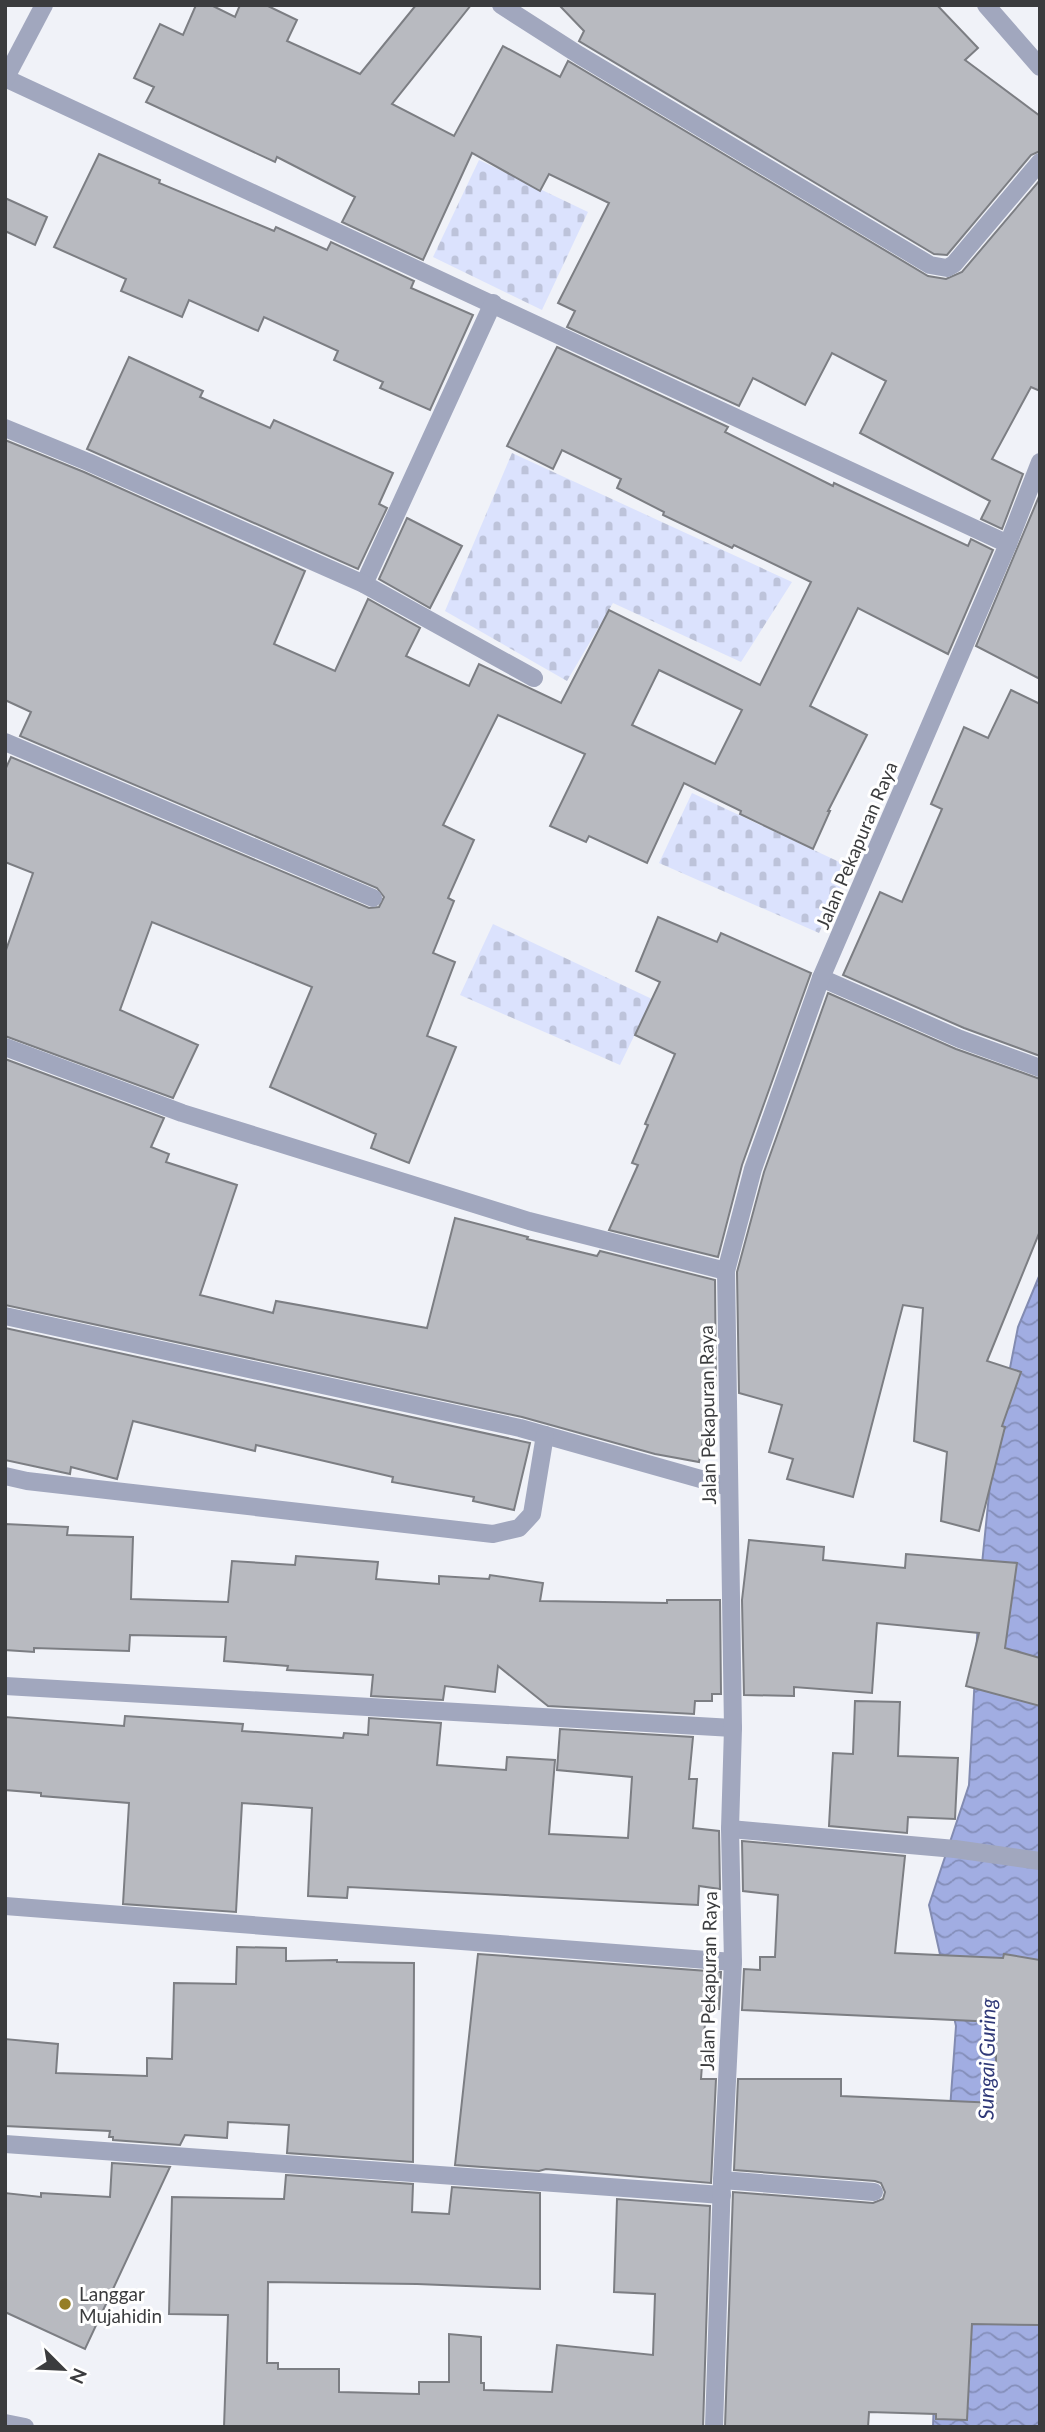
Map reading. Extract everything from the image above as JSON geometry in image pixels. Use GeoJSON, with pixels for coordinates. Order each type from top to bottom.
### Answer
{"type":"FeatureCollection","features":[{"type":"Feature","properties":{"kind":"street"},"geometry":{"type":"LineString","coordinates":[[44,5],[5,78],[1007,544]]}},
{"type":"Feature","properties":{"kind":"street"},"geometry":{"type":"LineString","coordinates":[[501,5],[579,55],[930,265],[947,268],[954,264],[1040,162]]}},
{"type":"Feature","properties":{"kind":"street"},"geometry":{"type":"LineString","coordinates":[[986,5],[1040,67]]}},
{"type":"Feature","properties":{"kind":"street"},"geometry":{"type":"LineString","coordinates":[[365,584],[493,303]]}},
{"type":"Feature","properties":{"kind":"street"},"geometry":{"type":"LineString","coordinates":[[5,428],[365,584],[534,678]]}},
{"type":"Feature","properties":{"kind":"street","name":"Jalan Pekapuran Raya"},"geometry":{"type":"LineString","coordinates":[[714,2427],[733,1962],[730,1829],[733,1728],[726,1271],[753,1169],[821,978],[1040,462]]}},
{"type":"Feature","properties":{"kind":"street"},"geometry":{"type":"LineString","coordinates":[[5,742],[373,898]]}},
{"type":"Feature","properties":{"kind":"street"},"geometry":{"type":"LineString","coordinates":[[821,978],[960,1039],[1040,1068]]}},
{"type":"Feature","properties":{"kind":"street"},"geometry":{"type":"LineString","coordinates":[[5,1047],[181,1113],[502,1213],[726,1271]]}},
{"type":"Feature","properties":{"kind":"street"},"geometry":{"type":"LineString","coordinates":[[5,1316],[545,1435],[729,1487]]}},
{"type":"Feature","properties":{"kind":"street"},"geometry":{"type":"LineString","coordinates":[[5,1476],[27,1481],[493,1534],[519,1528],[532,1514],[545,1435]]}},
{"type":"Feature","properties":{"kind":"street"},"geometry":{"type":"LineString","coordinates":[[5,1686],[733,1728]]}},
{"type":"Feature","properties":{"kind":"street"},"geometry":{"type":"LineString","coordinates":[[730,1829],[955,1849],[1040,1861]]}},
{"type":"Feature","properties":{"kind":"street"},"geometry":{"type":"LineString","coordinates":[[5,1906],[733,1962]]}},
{"type":"Feature","properties":{"kind":"street"},"geometry":{"type":"LineString","coordinates":[[5,2144],[722,2187],[874,2192]]}},
{"type":"Feature","properties":{"kind":"street"},"geometry":{"type":"LineString","coordinates":[[5,2423],[25,2427]]}},
{"type":"Feature","properties":{"kind":"green space"},"geometry":{"type":"Polygon","coordinates":[[[479,160],[588,212],[542,310],[433,257],[479,160]]]}},
{"type":"Feature","properties":{"kind":"green space"},"geometry":{"type":"Polygon","coordinates":[[[512,453],[792,582],[741,662],[613,603],[567,681],[445,611],[512,453]]]}},
{"type":"Feature","properties":{"kind":"green space"},"geometry":{"type":"Polygon","coordinates":[[[692,793],[850,867],[819,933],[659,863],[692,793]]]}},
{"type":"Feature","properties":{"kind":"green space"},"geometry":{"type":"Polygon","coordinates":[[[493,924],[652,999],[620,1065],[460,995],[493,924]]]}},
{"type":"Feature","properties":{"kind":"water","name":"Sungai Guring"},"geometry":{"type":"Polygon","coordinates":[[[1040,1274],[1040,2427],[933,2427],[939,2262],[956,2026],[929,1905],[969,1785],[980,1584],[993,1455],[1018,1327],[1040,1274]]]}},
{"type":"Feature","properties":{"kind":"building"},"geometry":{"type":"Polygon","coordinates":[[[196,5],[211,5],[235,17],[240,5],[266,5],[297,20],[287,41],[360,74],[416,5],[471,5],[392,104],[454,136],[503,46],[560,77],[568,61],[928,276],[946,279],[962,272],[1040,180],[1040,391],[1031,387],[992,459],[1023,474],[1002,529],[981,519],[990,501],[860,433],[886,381],[832,353],[805,405],[753,378],[739,406],[567,327],[575,311],[558,303],[609,203],[549,174],[540,191],[472,153],[423,260],[342,222],[355,197],[277,157],[275,162],[146,102],[154,87],[134,78],[160,24],[183,35],[196,5]]]}},
{"type":"Feature","properties":{"kind":"building"},"geometry":{"type":"Polygon","coordinates":[[[559,5],[937,5],[978,48],[965,60],[1040,116],[1040,151],[1031,155],[947,255],[934,254],[579,41],[584,31],[559,5]]]}},
{"type":"Feature","properties":{"kind":"building"},"geometry":{"type":"Polygon","coordinates":[[[99,154],[160,180],[159,183],[274,231],[276,227],[327,250],[331,242],[414,281],[411,288],[473,315],[430,410],[380,388],[383,382],[334,360],[338,351],[264,317],[258,331],[189,300],[182,317],[121,291],[126,279],[54,247],[99,154]]]}},
{"type":"Feature","properties":{"kind":"building"},"geometry":{"type":"Polygon","coordinates":[[[5,198],[47,217],[35,245],[5,231],[5,198]]]}},
{"type":"Feature","properties":{"kind":"building"},"geometry":{"type":"Polygon","coordinates":[[[557,347],[728,427],[725,432],[833,486],[834,483],[968,546],[971,539],[993,550],[948,654],[858,608],[810,706],[867,735],[828,811],[813,849],[684,783],[647,863],[589,836],[586,842],[550,826],[585,754],[498,715],[443,825],[474,840],[448,898],[454,901],[433,953],[455,962],[427,1036],[456,1047],[409,1163],[371,1148],[376,1134],[270,1087],[312,987],[152,922],[120,1010],[198,1045],[173,1098],[5,1036],[5,953],[33,873],[5,862],[5,770],[11,757],[369,908],[379,907],[384,897],[377,888],[20,736],[31,712],[5,700],[5,440],[84,472],[305,571],[274,644],[335,671],[368,599],[420,628],[406,656],[469,686],[479,664],[561,703],[609,610],[760,685],[811,582],[663,515],[664,512],[617,488],[621,479],[562,450],[553,469],[507,446],[557,347]],[[659,670],[632,725],[715,764],[742,710],[659,670]]]}},
{"type":"Feature","properties":{"kind":"building"},"geometry":{"type":"Polygon","coordinates":[[[129,357],[203,391],[200,397],[270,428],[274,420],[393,473],[379,504],[387,508],[358,569],[87,449],[129,357]]]}},
{"type":"Feature","properties":{"kind":"building"},"geometry":{"type":"Polygon","coordinates":[[[1040,494],[1040,679],[976,646],[1040,494]]]}},
{"type":"Feature","properties":{"kind":"building"},"geometry":{"type":"Polygon","coordinates":[[[407,518],[462,546],[430,608],[379,579],[407,518]]]}},
{"type":"Feature","properties":{"kind":"building"},"geometry":{"type":"Polygon","coordinates":[[[1011,690],[1040,704],[1040,1056],[964,1028],[843,975],[880,892],[902,902],[942,809],[931,804],[964,727],[988,738],[1011,690]]]}},
{"type":"Feature","properties":{"kind":"building"},"geometry":{"type":"Polygon","coordinates":[[[658,917],[717,942],[721,933],[811,973],[742,1165],[718,1257],[609,1230],[638,1165],[632,1163],[648,1125],[645,1124],[675,1054],[635,1035],[660,982],[636,971],[658,917]]]}},
{"type":"Feature","properties":{"kind":"building"},"geometry":{"type":"Polygon","coordinates":[[[828,993],[956,1049],[1040,1079],[1040,1231],[987,1361],[1021,1372],[1002,1426],[1005,1427],[979,1531],[941,1521],[947,1452],[914,1441],[923,1308],[903,1305],[853,1497],[787,1479],[793,1459],[769,1452],[782,1405],[739,1393],[737,1272],[764,1172],[828,993]]]}},
{"type":"Feature","properties":{"kind":"building"},"geometry":{"type":"Polygon","coordinates":[[[5,1059],[164,1118],[151,1147],[169,1154],[166,1162],[237,1185],[200,1295],[273,1313],[276,1301],[427,1328],[455,1218],[597,1256],[600,1251],[715,1280],[716,1387],[713,1386],[699,1462],[655,1454],[522,1417],[5,1305],[5,1059]]]}},
{"type":"Feature","properties":{"kind":"building"},"geometry":{"type":"Polygon","coordinates":[[[5,1328],[530,1443],[514,1510],[473,1501],[474,1497],[392,1482],[393,1477],[256,1445],[255,1451],[133,1421],[117,1479],[71,1467],[70,1474],[5,1460],[5,1328]]]}},
{"type":"Feature","properties":{"kind":"building"},"geometry":{"type":"Polygon","coordinates":[[[5,1524],[68,1527],[67,1535],[133,1537],[131,1599],[228,1602],[232,1561],[295,1565],[296,1556],[378,1562],[376,1579],[439,1584],[439,1576],[489,1579],[490,1575],[543,1583],[540,1601],[667,1603],[667,1600],[720,1600],[721,1694],[712,1694],[712,1701],[695,1701],[694,1714],[548,1706],[498,1666],[495,1692],[445,1686],[443,1700],[371,1696],[373,1675],[287,1670],[288,1666],[224,1661],[226,1637],[130,1635],[129,1651],[34,1648],[34,1652],[5,1650],[5,1524]]]}},
{"type":"Feature","properties":{"kind":"building"},"geometry":{"type":"Polygon","coordinates":[[[749,1540],[824,1547],[823,1560],[905,1568],[906,1554],[1017,1563],[1005,1648],[1040,1658],[1040,1706],[966,1686],[979,1633],[877,1623],[872,1693],[794,1687],[794,1696],[744,1695],[742,1600],[749,1540]]]}},
{"type":"Feature","properties":{"kind":"building"},"geometry":{"type":"Polygon","coordinates":[[[855,1701],[900,1702],[898,1756],[958,1758],[955,1819],[908,1817],[907,1833],[829,1826],[833,1753],[853,1754],[855,1701]]]}},
{"type":"Feature","properties":{"kind":"building"},"geometry":{"type":"Polygon","coordinates":[[[125,1716],[243,1724],[242,1731],[343,1738],[344,1733],[368,1735],[369,1718],[441,1723],[437,1765],[506,1770],[507,1757],[555,1760],[549,1834],[628,1838],[632,1777],[557,1770],[560,1729],[693,1737],[689,1779],[697,1779],[693,1828],[719,1831],[720,1889],[699,1886],[698,1905],[348,1887],[347,1898],[308,1896],[312,1808],[242,1803],[236,1912],[123,1904],[129,1803],[41,1796],[41,1793],[5,1790],[5,1717],[124,1726],[125,1716]]]}},
{"type":"Feature","properties":{"kind":"building"},"geometry":{"type":"Polygon","coordinates":[[[742,1841],[905,1856],[895,1953],[1003,1958],[1004,1954],[1040,1960],[1040,2325],[972,2324],[967,2420],[936,2419],[936,2414],[869,2412],[868,2427],[725,2427],[733,2192],[873,2203],[883,2199],[885,2192],[881,2183],[875,2181],[734,2170],[738,2079],[841,2079],[841,2096],[996,2103],[996,2022],[742,2010],[744,1969],[760,1970],[760,1957],[775,1957],[778,1895],[743,1891],[742,1841]]]}},
{"type":"Feature","properties":{"kind":"building"},"geometry":{"type":"Polygon","coordinates":[[[237,1947],[286,1948],[286,1961],[414,1963],[413,2162],[287,2153],[289,2125],[228,2122],[227,2138],[185,2135],[180,2145],[113,2140],[113,2137],[109,2137],[110,2131],[5,2126],[5,2039],[58,2044],[56,2073],[147,2076],[147,2058],[172,2059],[174,1983],[236,1984],[237,1947]]]}},
{"type":"Feature","properties":{"kind":"building"},"geometry":{"type":"Polygon","coordinates":[[[478,1954],[721,1972],[719,2009],[706,2009],[701,2079],[716,2079],[711,2183],[546,2169],[539,2171],[455,2165],[478,1954]]]}},
{"type":"Feature","properties":{"kind":"building"},"geometry":{"type":"Polygon","coordinates":[[[112,2163],[170,2167],[85,2349],[5,2312],[5,2193],[41,2197],[41,2193],[110,2197],[112,2163]]]}},
{"type":"Feature","properties":{"kind":"building"},"geometry":{"type":"Polygon","coordinates":[[[286,2175],[413,2184],[412,2212],[449,2214],[452,2187],[540,2193],[540,2289],[268,2282],[267,2363],[278,2363],[278,2369],[339,2369],[339,2392],[419,2394],[419,2382],[449,2382],[449,2334],[481,2337],[481,2383],[484,2383],[484,2390],[552,2392],[557,2345],[653,2355],[655,2294],[614,2292],[617,2199],[710,2206],[703,2427],[224,2427],[228,2315],[169,2314],[172,2197],[284,2199],[286,2175]]]}},
{"type":"Feature","properties":{"kind":"place","name":"Langgar Mujahidin"},"geometry":{"type":"Point","coordinates":[65,2304]}}]}
